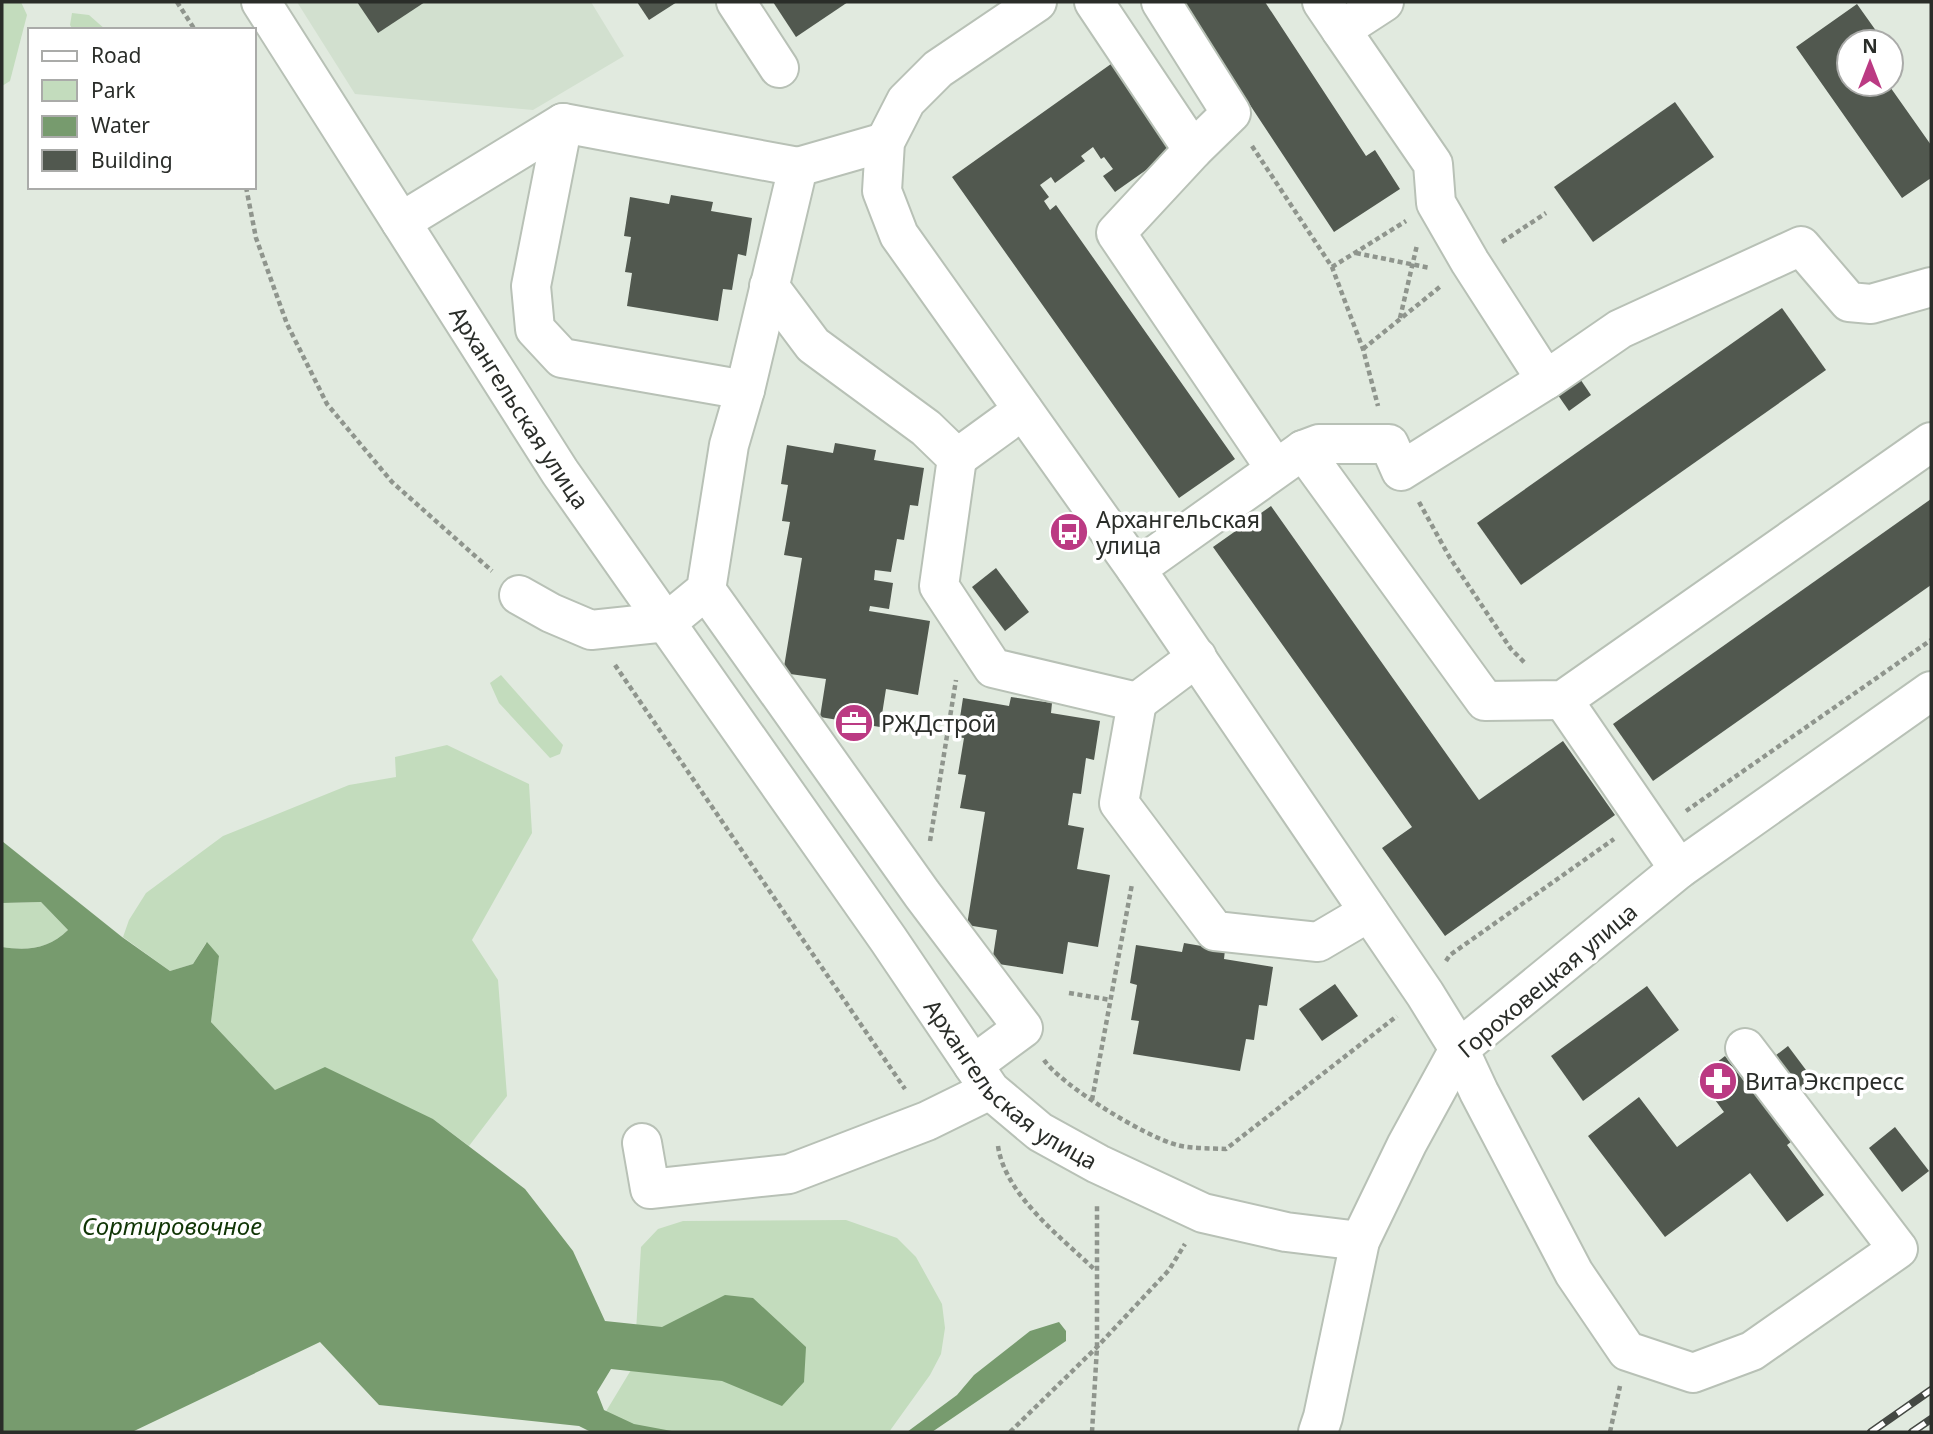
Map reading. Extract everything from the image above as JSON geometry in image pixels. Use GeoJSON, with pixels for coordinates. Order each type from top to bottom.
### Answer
{"type":"FeatureCollection","features":[{"type":"Feature","properties":{"kind":"street","name":"Архангельская улица"},"geometry":{"type":"LineString","coordinates":[[261,2],[560,472],[888,939],[981,1077],[1040,1132],[1098,1164],[1203,1213],[1286,1232],[1360,1241]]}},
{"type":"Feature","properties":{"kind":"street"},"geometry":{"type":"LineString","coordinates":[[736,2],[779,68]]}},
{"type":"Feature","properties":{"kind":"street"},"geometry":{"type":"LineString","coordinates":[[1094,2],[1193,150]]}},
{"type":"Feature","properties":{"kind":"street"},"geometry":{"type":"LineString","coordinates":[[1161,2],[1231,113],[1116,233],[1289,459],[1485,701],[1563,700],[1931,442]]}},
{"type":"Feature","properties":{"kind":"street"},"geometry":{"type":"LineString","coordinates":[[1384,2],[1331,16],[1433,164],[1430,206],[1470,262],[1546,380]]}},
{"type":"Feature","properties":{"kind":"street"},"geometry":{"type":"LineString","coordinates":[[1021,6],[939,69],[906,101],[885,142],[882,191],[899,235],[1197,657],[1425,994],[1459,1049],[1574,1273],[1627,1351],[1693,1373],[1752,1351],[1898,1248],[1745,1048]]}},
{"type":"Feature","properties":{"kind":"street"},"geometry":{"type":"LineString","coordinates":[[563,123],[531,286],[536,329],[562,358],[745,390]]}},
{"type":"Feature","properties":{"kind":"street"},"geometry":{"type":"LineString","coordinates":[[401,222],[563,123],[798,167],[885,142]]}},
{"type":"Feature","properties":{"kind":"street"},"geometry":{"type":"LineString","coordinates":[[519,595],[551,613],[591,630],[667,622],[706,590],[729,445],[745,390],[798,167]]}},
{"type":"Feature","properties":{"kind":"street"},"geometry":{"type":"LineString","coordinates":[[1136,569],[1289,459],[1319,444],[1395,457],[1546,380],[1620,329],[1801,246],[1849,302],[1871,304],[1931,287]]}},
{"type":"Feature","properties":{"kind":"street"},"geometry":{"type":"LineString","coordinates":[[769,286],[813,345],[926,428],[957,458]]}},
{"type":"Feature","properties":{"kind":"street"},"geometry":{"type":"LineString","coordinates":[[1023,410],[957,458],[939,586],[993,668],[1137,702]]}},
{"type":"Feature","properties":{"kind":"street"},"geometry":{"type":"LineString","coordinates":[[642,1143],[650,1189],[789,1174],[927,1121],[981,1077],[1023,1028],[927,901],[706,590]]}},
{"type":"Feature","properties":{"kind":"street"},"geometry":{"type":"LineString","coordinates":[[1197,657],[1137,702],[1119,803],[1215,931],[1318,942],[1369,912]]}},
{"type":"Feature","properties":{"kind":"street","name":"Гороховецкая улица"},"geometry":{"type":"LineString","coordinates":[[1318,1432],[1360,1241],[1407,1144],[1459,1049],[1679,869],[1931,691]]}},
{"type":"Feature","properties":{"kind":"street"},"geometry":{"type":"LineString","coordinates":[[1563,700],[1679,869]]}},
{"type":"Feature","properties":{"kind":"street"},"geometry":{"type":"LineString","coordinates":[[888,939],[927,901]]}},
{"type":"Feature","properties":{"kind":"path"},"geometry":{"type":"LineString","coordinates":[[177,2],[194,28]]}},
{"type":"Feature","properties":{"kind":"path"},"geometry":{"type":"LineString","coordinates":[[1231,113],[1332,267],[1363,349],[1395,457],[1450,558],[1511,649],[1563,700]]}},
{"type":"Feature","properties":{"kind":"path"},"geometry":{"type":"LineString","coordinates":[[246,189],[256,238],[287,324],[327,404],[392,482],[519,595]]}},
{"type":"Feature","properties":{"kind":"path"},"geometry":{"type":"LineString","coordinates":[[1332,267],[1430,206]]}},
{"type":"Feature","properties":{"kind":"path"},"geometry":{"type":"LineString","coordinates":[[1399,320],[1412,264],[1430,206]]}},
{"type":"Feature","properties":{"kind":"path"},"geometry":{"type":"LineString","coordinates":[[1355,253],[1434,269]]}},
{"type":"Feature","properties":{"kind":"path"},"geometry":{"type":"LineString","coordinates":[[927,901],[964,625]]}},
{"type":"Feature","properties":{"kind":"path"},"geometry":{"type":"LineString","coordinates":[[591,630],[927,1121]]}},
{"type":"Feature","properties":{"kind":"path"},"geometry":{"type":"LineString","coordinates":[[1023,1028],[1046,1064],[1069,1086],[1092,1100],[1154,1136],[1178,1146],[1226,1149],[1425,994],[1450,955],[1931,640]]}},
{"type":"Feature","properties":{"kind":"path"},"geometry":{"type":"LineString","coordinates":[[1092,1100],[1142,833]]}},
{"type":"Feature","properties":{"kind":"path"},"geometry":{"type":"LineString","coordinates":[[1069,993],[1111,1000]]}},
{"type":"Feature","properties":{"kind":"path"},"geometry":{"type":"LineString","coordinates":[[981,1077],[999,1155],[1024,1202],[1095,1270]]}},
{"type":"Feature","properties":{"kind":"path"},"geometry":{"type":"LineString","coordinates":[[1092,1432],[1097,1347],[1095,1270],[1098,1164]]}},
{"type":"Feature","properties":{"kind":"path"},"geometry":{"type":"LineString","coordinates":[[1010,1432],[1097,1347],[1169,1270],[1203,1213]]}},
{"type":"Feature","properties":{"kind":"shaded area"},"geometry":{"type":"Polygon","coordinates":[[[297,2],[591,2],[624,56],[533,110],[355,94],[297,2]]]}},
{"type":"Feature","properties":{"kind":"green space"},"geometry":{"type":"Polygon","coordinates":[[[2,2],[21,2],[27,15],[10,81],[2,86],[2,2]]]}},
{"type":"Feature","properties":{"kind":"green space"},"geometry":{"type":"Polygon","coordinates":[[[72,13],[89,15],[104,28],[72,28],[72,13]]]}},
{"type":"Feature","properties":{"kind":"green space"},"geometry":{"type":"Polygon","coordinates":[[[501,675],[563,745],[560,754],[550,758],[499,703],[490,683],[501,675]]]}},
{"type":"Feature","properties":{"kind":"green space"},"geometry":{"type":"Polygon","coordinates":[[[447,745],[529,784],[532,833],[472,940],[498,980],[507,1096],[469,1146],[433,1119],[275,1090],[211,1022],[219,956],[206,943],[193,964],[170,971],[123,937],[129,920],[146,893],[223,836],[349,785],[396,777],[395,757],[447,745]]]}},
{"type":"Feature","properties":{"kind":"green space"},"geometry":{"type":"Polygon","coordinates":[[[41,902],[68,930],[45,945],[20,949],[2,947],[2,903],[41,902]]]}},
{"type":"Feature","properties":{"kind":"green space"},"geometry":{"type":"Polygon","coordinates":[[[846,1220],[897,1238],[916,1257],[942,1304],[945,1328],[941,1354],[930,1375],[889,1432],[590,1432],[596,1428],[634,1365],[641,1247],[658,1229],[683,1221],[846,1220]]]}},
{"type":"Feature","properties":{"kind":"water","name":"Сортировочное"},"geometry":{"type":"Polygon","coordinates":[[[2,841],[122,937],[170,971],[193,964],[207,942],[219,956],[211,1022],[275,1090],[325,1067],[433,1119],[525,1189],[573,1251],[605,1321],[662,1327],[725,1295],[753,1298],[806,1347],[804,1382],[782,1406],[722,1381],[611,1369],[597,1392],[604,1410],[634,1424],[677,1432],[591,1432],[579,1426],[379,1405],[320,1342],[132,1432],[2,1432],[2,947],[20,949],[45,945],[68,930],[41,902],[2,903],[2,841]]]}},
{"type":"Feature","properties":{"kind":"water"},"geometry":{"type":"Polygon","coordinates":[[[1059,1322],[1066,1331],[1066,1341],[932,1432],[907,1432],[957,1395],[974,1375],[1030,1331],[1059,1322]]]}},
{"type":"Feature","properties":{"kind":"building"},"geometry":{"type":"Polygon","coordinates":[[[357,2],[425,2],[378,33],[357,2]]]}},
{"type":"Feature","properties":{"kind":"building"},"geometry":{"type":"Polygon","coordinates":[[[637,2],[677,2],[649,20],[637,2]]]}},
{"type":"Feature","properties":{"kind":"building"},"geometry":{"type":"Polygon","coordinates":[[[773,2],[848,2],[796,37],[773,2]]]}},
{"type":"Feature","properties":{"kind":"building"},"geometry":{"type":"Polygon","coordinates":[[[1182,2],[1265,2],[1366,156],[1375,150],[1400,189],[1334,232],[1182,2]]]}},
{"type":"Feature","properties":{"kind":"building"},"geometry":{"type":"Polygon","coordinates":[[[1857,4],[1874,28],[1835,28],[1835,98],[1898,98],[1931,145],[1931,178],[1902,198],[1796,47],[1857,4]]]}},
{"type":"Feature","properties":{"kind":"building"},"geometry":{"type":"Polygon","coordinates":[[[1111,64],[1173,151],[1115,192],[1103,176],[1113,169],[1104,157],[1101,159],[1093,147],[1081,156],[1085,161],[1055,183],[1051,177],[1040,185],[1049,197],[1044,201],[1050,210],[1056,205],[1235,459],[1179,498],[952,177],[1111,64]]]}},
{"type":"Feature","properties":{"kind":"building"},"geometry":{"type":"Polygon","coordinates":[[[1675,102],[1714,157],[1593,242],[1554,187],[1675,102]]]}},
{"type":"Feature","properties":{"kind":"building"},"geometry":{"type":"Polygon","coordinates":[[[671,195],[713,202],[711,211],[752,218],[746,256],[738,254],[732,290],[723,289],[718,321],[627,306],[632,273],[625,272],[631,237],[624,236],[630,197],[669,204],[671,195]]]}},
{"type":"Feature","properties":{"kind":"building"},"geometry":{"type":"Polygon","coordinates":[[[1782,308],[1826,370],[1521,585],[1477,523],[1782,308]]]}},
{"type":"Feature","properties":{"kind":"building"},"geometry":{"type":"Polygon","coordinates":[[[1574,370],[1591,395],[1569,411],[1551,385],[1574,370]]]}},
{"type":"Feature","properties":{"kind":"building"},"geometry":{"type":"Polygon","coordinates":[[[835,443],[876,450],[874,460],[924,468],[918,506],[910,505],[904,540],[897,539],[891,572],[875,570],[874,580],[893,583],[889,609],[870,606],[869,611],[930,621],[918,695],[886,689],[880,727],[820,717],[826,679],[783,673],[802,558],[784,555],[790,522],[782,521],[788,485],[781,484],[787,445],[833,453],[835,443]]]}},
{"type":"Feature","properties":{"kind":"building"},"geometry":{"type":"Polygon","coordinates":[[[1931,499],[1931,585],[1653,781],[1613,724],[1931,499]]]}},
{"type":"Feature","properties":{"kind":"building"},"geometry":{"type":"Polygon","coordinates":[[[1271,506],[1479,800],[1563,741],[1615,815],[1445,936],[1382,848],[1412,827],[1213,547],[1271,506]]]}},
{"type":"Feature","properties":{"kind":"building"},"geometry":{"type":"Polygon","coordinates":[[[996,568],[1029,612],[1005,631],[972,587],[996,568]]]}},
{"type":"Feature","properties":{"kind":"building"},"geometry":{"type":"Polygon","coordinates":[[[1011,697],[1052,703],[1051,713],[1100,721],[1094,760],[1086,758],[1081,794],[1073,793],[1068,825],[1084,828],[1077,869],[1110,875],[1098,947],[1068,942],[1063,974],[992,963],[997,930],[967,925],[985,812],[960,808],[966,775],[958,774],[964,738],[957,737],[963,698],[1009,706],[1011,697]]]}},
{"type":"Feature","properties":{"kind":"building"},"geometry":{"type":"Polygon","coordinates":[[[1184,943],[1225,950],[1224,959],[1273,967],[1267,1006],[1259,1005],[1254,1040],[1246,1039],[1240,1071],[1133,1054],[1139,1021],[1131,1020],[1137,985],[1130,983],[1136,945],[1182,952],[1184,943]]]}},
{"type":"Feature","properties":{"kind":"building"},"geometry":{"type":"Polygon","coordinates":[[[1335,984],[1358,1016],[1322,1041],[1299,1009],[1335,984]]]}},
{"type":"Feature","properties":{"kind":"building"},"geometry":{"type":"Polygon","coordinates":[[[1647,986],[1679,1030],[1583,1101],[1551,1056],[1647,986]]]}},
{"type":"Feature","properties":{"kind":"building"},"geometry":{"type":"Polygon","coordinates":[[[1788,1046],[1815,1082],[1798,1094],[1771,1059],[1788,1046]]]}},
{"type":"Feature","properties":{"kind":"building"},"geometry":{"type":"Polygon","coordinates":[[[1725,1056],[1753,1093],[1762,1086],[1800,1135],[1787,1145],[1824,1195],[1787,1222],[1750,1173],[1665,1237],[1588,1136],[1639,1097],[1677,1147],[1724,1112],[1698,1077],[1725,1056]]]}},
{"type":"Feature","properties":{"kind":"building"},"geometry":{"type":"Polygon","coordinates":[[[1895,1127],[1929,1171],[1902,1192],[1869,1148],[1895,1127]]]}},
{"type":"Feature","properties":{"kind":"railway"},"geometry":{"type":"LineString","coordinates":[[1871,1432],[1931,1390]]}},
{"type":"Feature","properties":{"kind":"railway"},"geometry":{"type":"LineString","coordinates":[[1912,1432],[1931,1419]]}},
{"type":"Feature","properties":{"kind":"place","name":"Архангельская улица"},"geometry":{"type":"Point","coordinates":[1069,532]}},
{"type":"Feature","properties":{"kind":"place","name":"РЖДстрой"},"geometry":{"type":"Point","coordinates":[854,723]}},
{"type":"Feature","properties":{"kind":"place","name":"Вита Экспресс"},"geometry":{"type":"Point","coordinates":[1718,1081]}}]}
